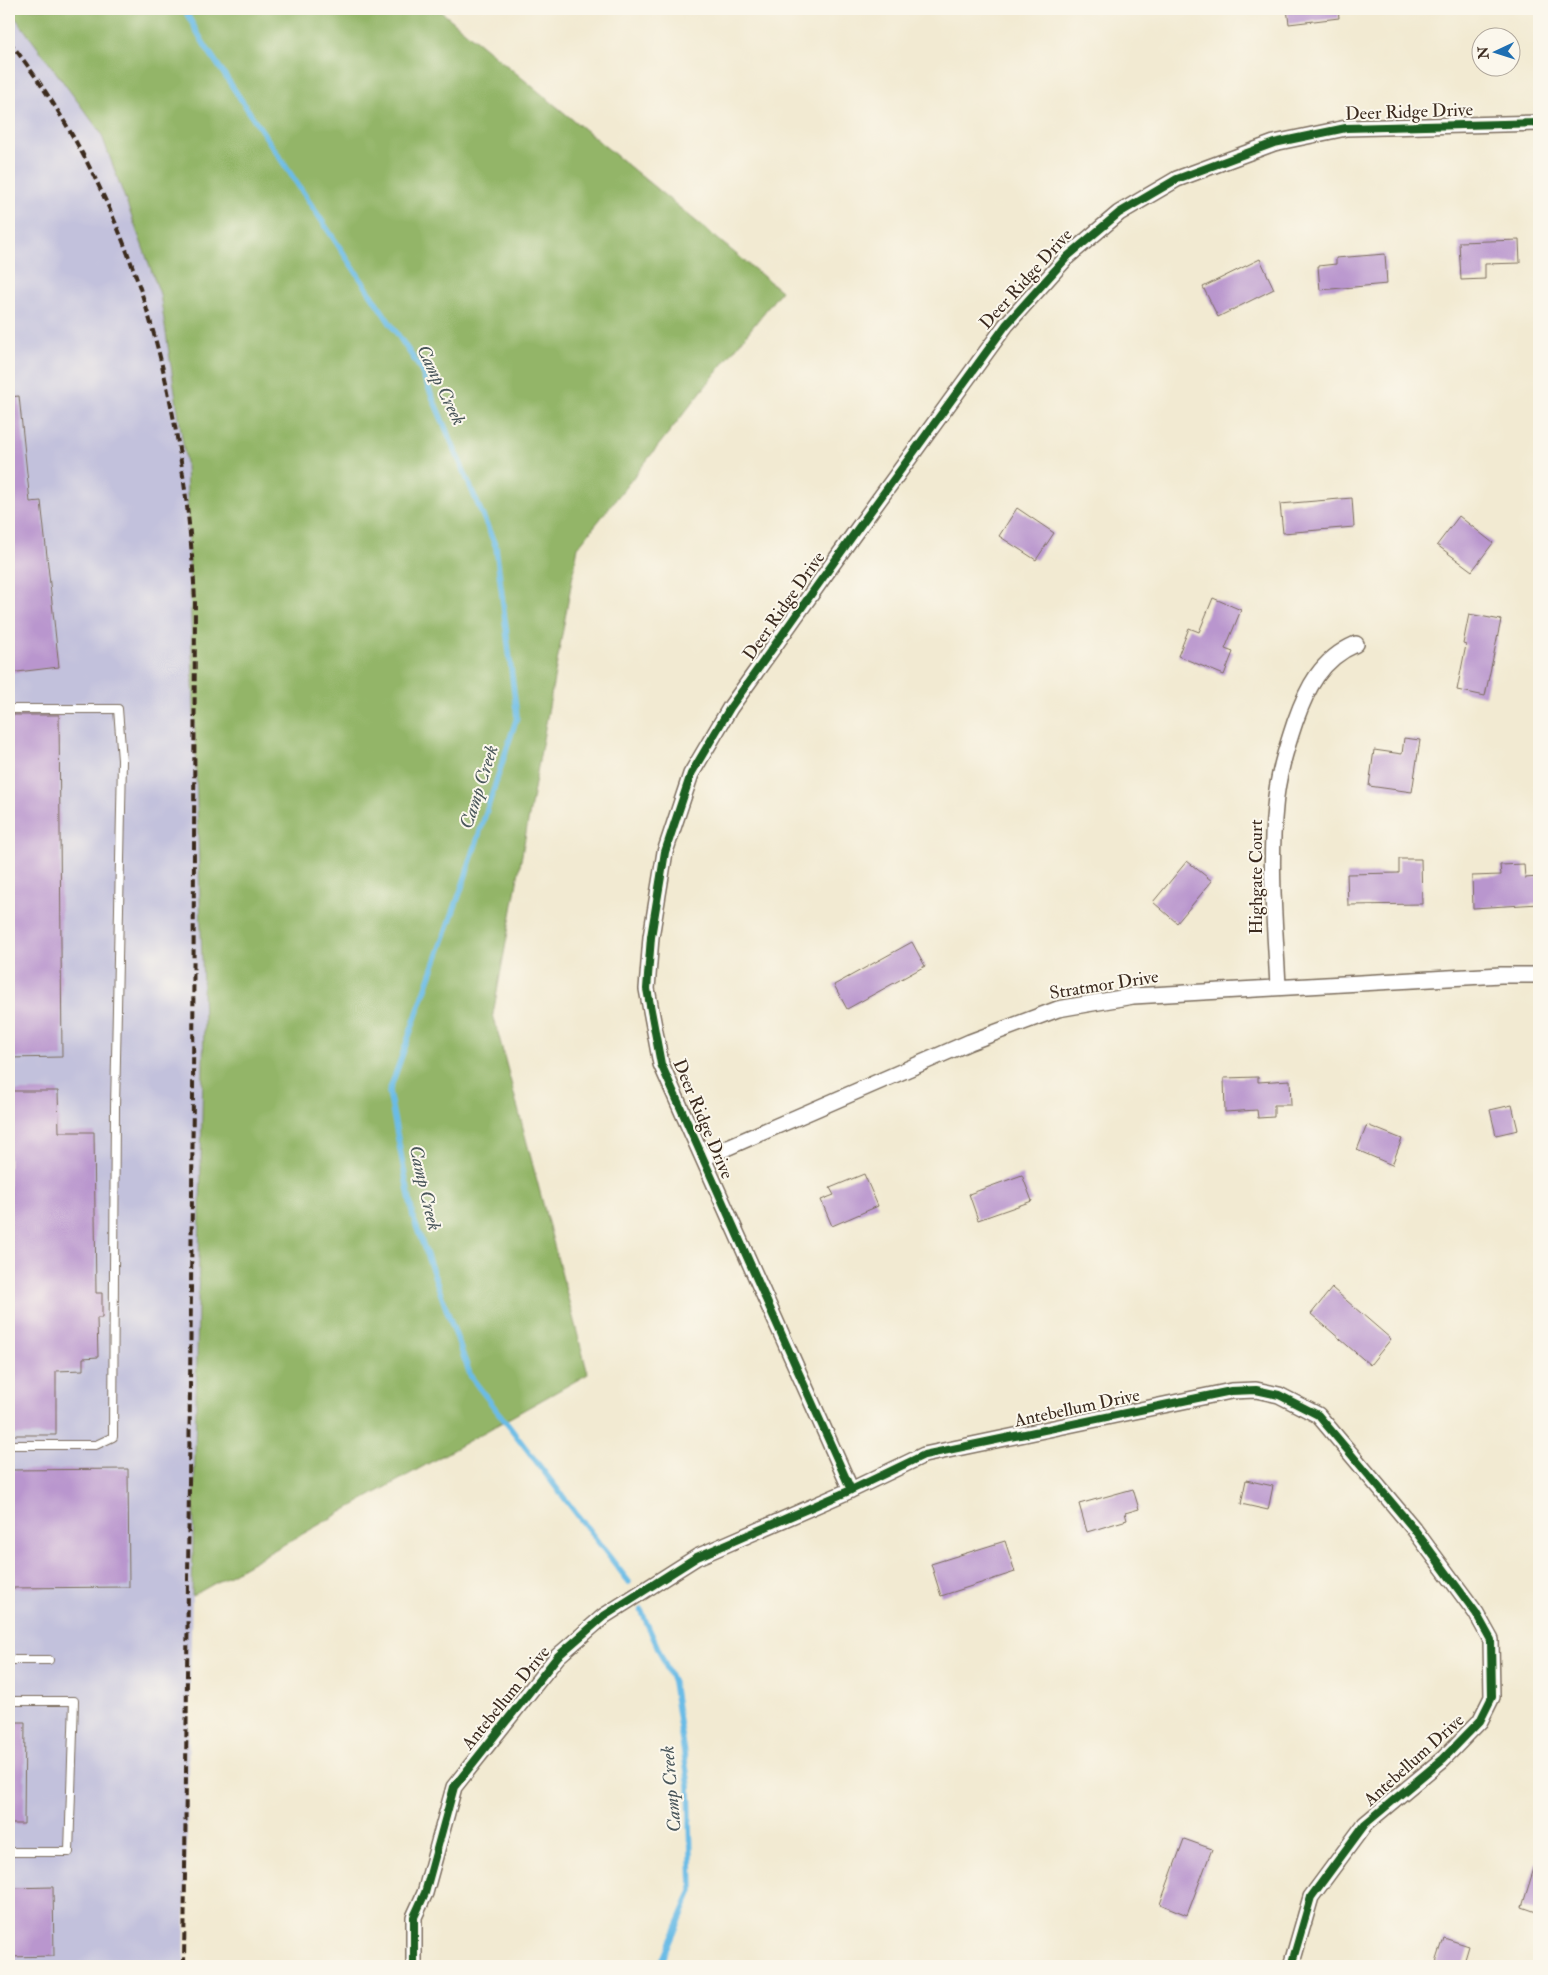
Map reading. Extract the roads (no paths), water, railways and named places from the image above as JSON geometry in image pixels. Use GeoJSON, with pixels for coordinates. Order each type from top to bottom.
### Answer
{"type":"FeatureCollection","features":[{"type":"Feature","properties":{"kind":"street","name":"Deer Ridge Drive"},"geometry":{"type":"LineString","coordinates":[[851,1490],[661,1064],[648,989],[651,937],[665,852],[691,774],[730,708],[1006,325],[1068,256],[1119,213],[1177,179],[1274,143],[1346,128],[1539,123]]}},
{"type":"Feature","properties":{"kind":"street","name":"Highgate Court"},"geometry":{"type":"LineString","coordinates":[[1278,986],[1271,869],[1275,805],[1285,752],[1304,698],[1322,667],[1340,651],[1356,644]]}},
{"type":"Feature","properties":{"kind":"street","name":"Stratmor Drive"},"geometry":{"type":"LineString","coordinates":[[703,1158],[970,1042],[1058,1009],[1133,996],[1278,986],[1501,975],[1539,976]]}},
{"type":"Feature","properties":{"kind":"street","name":"Antebellum Drive"},"geometry":{"type":"LineString","coordinates":[[414,1966],[414,1917],[425,1893],[454,1787],[558,1656],[604,1616],[697,1557],[851,1490],[924,1455],[1231,1391],[1256,1390],[1279,1395],[1318,1415],[1414,1529],[1476,1613],[1491,1640],[1492,1697],[1480,1721],[1443,1759],[1365,1824],[1311,1897],[1291,1966]]}},
{"type":"Feature","properties":{"kind":"lane"},"geometry":{"type":"LineString","coordinates":[[9,709],[118,709],[122,760],[115,1108],[113,1437],[96,1445],[9,1446]]}},
{"type":"Feature","properties":{"kind":"lane"},"geometry":{"type":"LineString","coordinates":[[9,1660],[49,1660]]}},
{"type":"Feature","properties":{"kind":"lane"},"geometry":{"type":"LineString","coordinates":[[9,1701],[74,1701],[69,1852],[9,1852]]}},
{"type":"Feature","properties":{"kind":"waterway","name":"Camp Creek"},"geometry":{"type":"LineString","coordinates":[[184,9],[204,44],[420,368],[496,547],[517,717],[462,887],[389,1092],[413,1217],[471,1377],[629,1582]]}},
{"type":"Feature","properties":{"kind":"waterway","name":"Camp Creek"},"geometry":{"type":"LineString","coordinates":[[641,1610],[673,1682],[689,1786],[692,1891],[660,1966]]}},
{"type":"Feature","properties":{"kind":"railway"},"geometry":{"type":"LineString","coordinates":[[9,41],[53,103],[90,168],[121,236],[146,306],[165,377],[179,450],[189,525],[195,600],[193,1096],[184,1966]]}}]}
